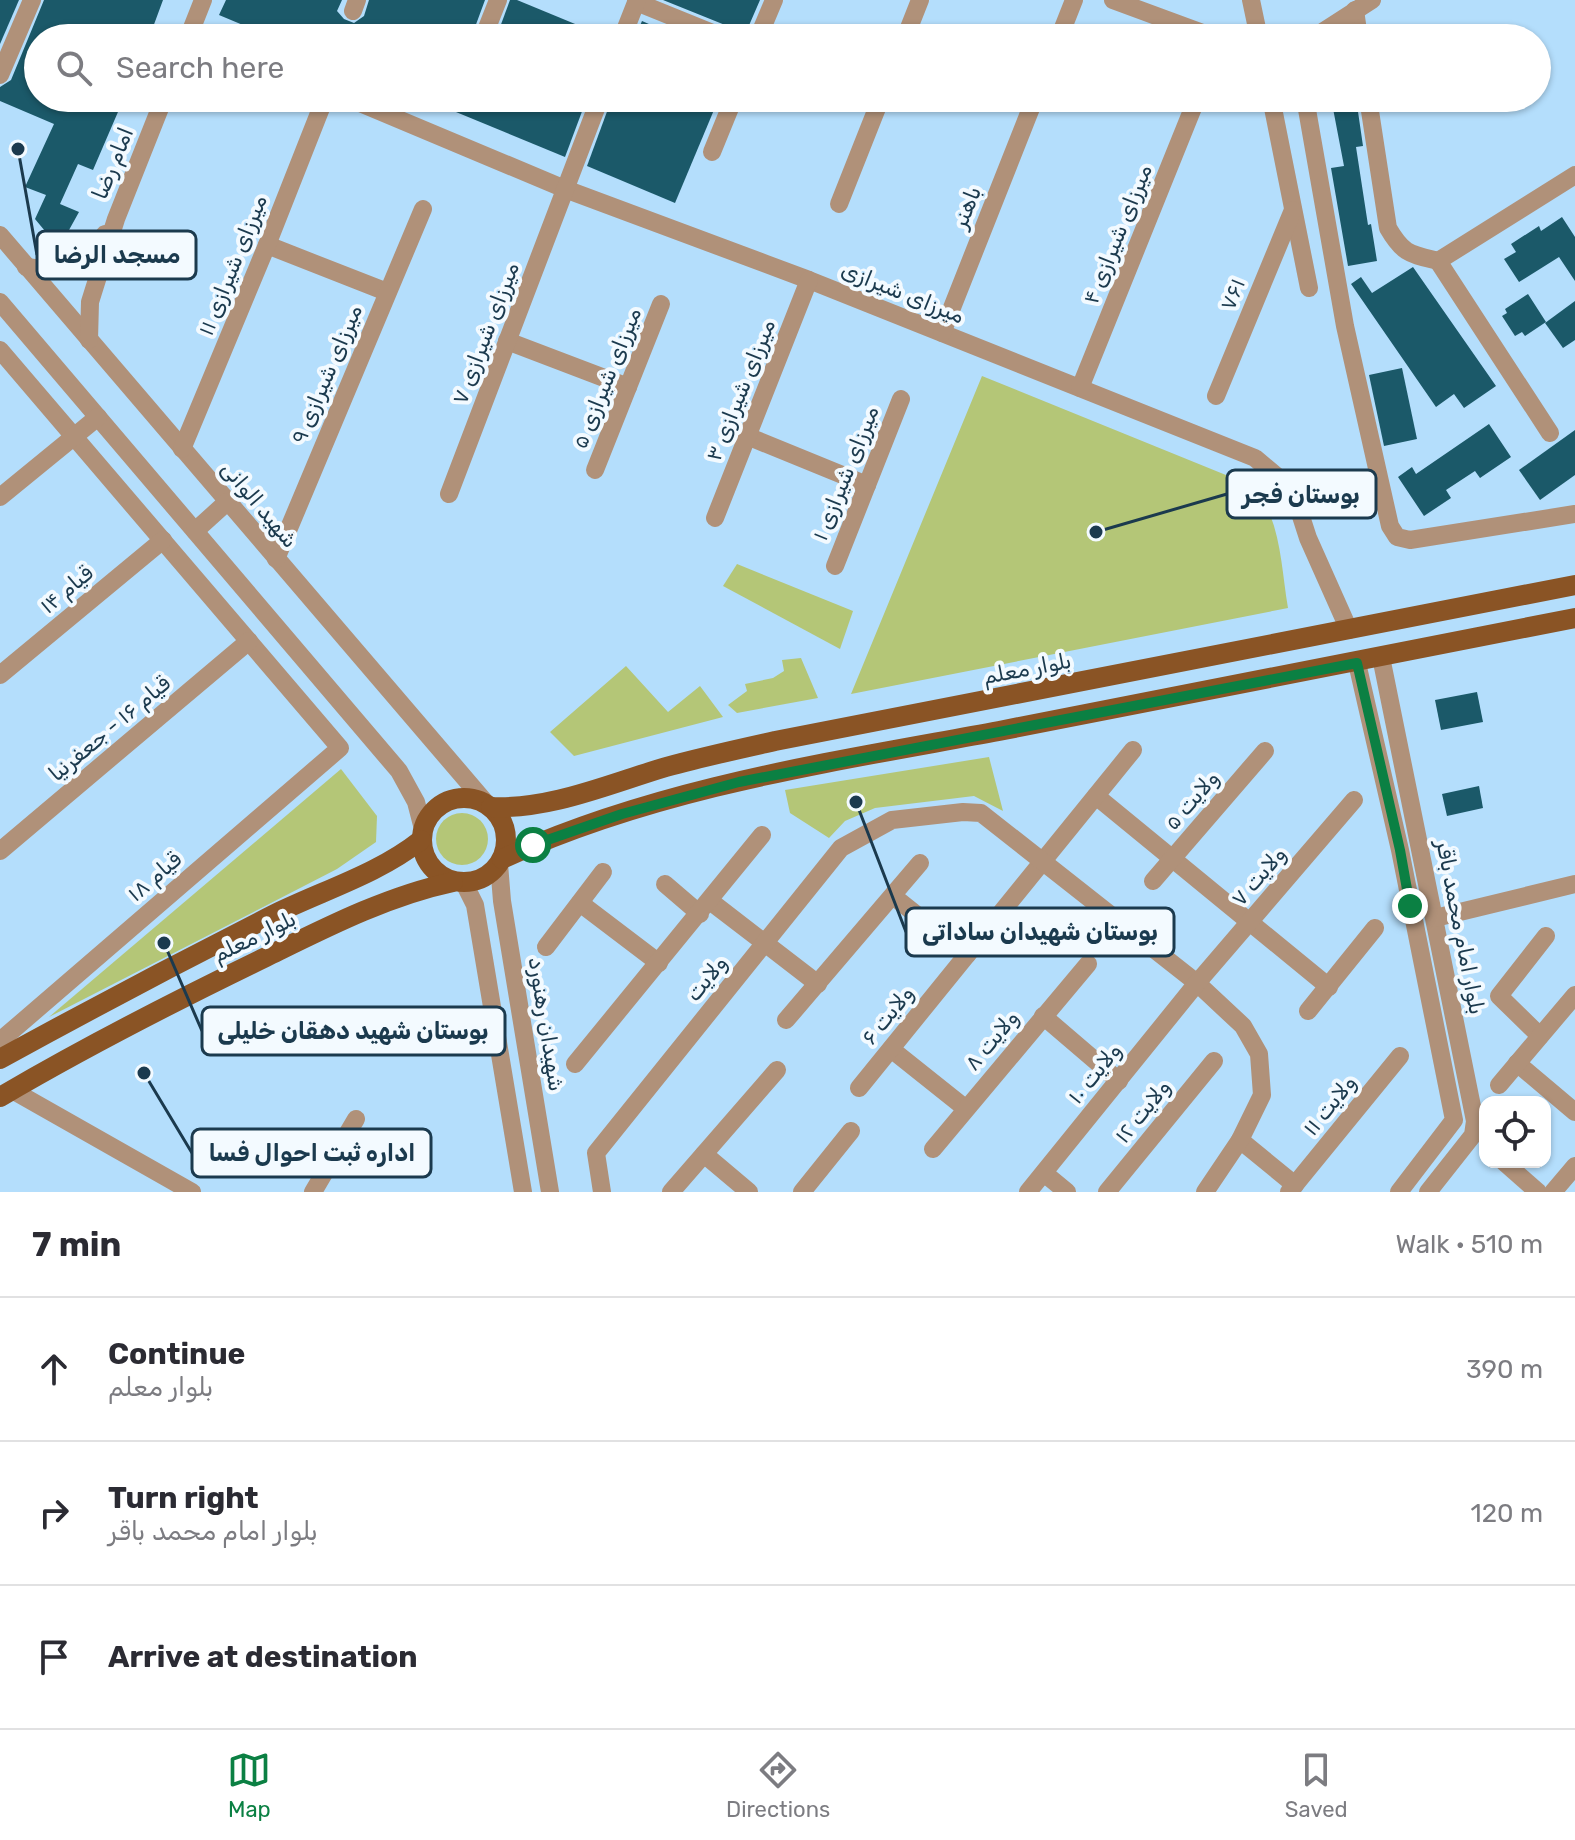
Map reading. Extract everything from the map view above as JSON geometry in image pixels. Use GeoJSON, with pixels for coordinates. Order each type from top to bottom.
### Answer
{"type":"FeatureCollection","features":[{"type":"Feature","properties":{"kind":"main road","name":"بلوار معلم"},"geometry":{"type":"LineString","coordinates":[[488,805],[517,808],[557,800],[668,767],[775,741],[1575,585]]}},
{"type":"Feature","properties":{"kind":"main road"},"geometry":{"type":"LineString","coordinates":[[500,862],[507,841],[506,829],[488,805],[475,799],[453,799],[434,810],[422,834],[427,861],[442,877],[458,882],[485,877],[500,862],[567,832],[739,782],[1575,618]]}},
{"type":"Feature","properties":{"kind":"main road"},"geometry":{"type":"LineString","coordinates":[[1375,625],[1381,657]]}},
{"type":"Feature","properties":{"kind":"main road"},"geometry":{"type":"LineString","coordinates":[[1349,630],[1357,663]]}},
{"type":"Feature","properties":{"kind":"main road","name":"بلوار معلم"},"geometry":{"type":"LineString","coordinates":[[0,1059],[137,983],[294,905],[400,857],[422,834]]}},
{"type":"Feature","properties":{"kind":"main road","name":"بلوار معلم"},"geometry":{"type":"LineString","coordinates":[[6,1093],[152,1012],[308,936],[417,889],[458,882]]}},
{"type":"Feature","properties":{"kind":"street"},"geometry":{"type":"LineString","coordinates":[[0,75],[32,0]]}},
{"type":"Feature","properties":{"kind":"street"},"geometry":{"type":"LineString","coordinates":[[196,24],[203,0]]}},
{"type":"Feature","properties":{"kind":"street"},"geometry":{"type":"LineString","coordinates":[[489,24],[498,0]]}},
{"type":"Feature","properties":{"kind":"street"},"geometry":{"type":"LineString","coordinates":[[764,24],[774,0]]}},
{"type":"Feature","properties":{"kind":"street"},"geometry":{"type":"LineString","coordinates":[[911,24],[920,0]]}},
{"type":"Feature","properties":{"kind":"street"},"geometry":{"type":"LineString","coordinates":[[1065,24],[1074,0]]}},
{"type":"Feature","properties":{"kind":"street"},"geometry":{"type":"LineString","coordinates":[[1113,0],[1178,24]]}},
{"type":"Feature","properties":{"kind":"street"},"geometry":{"type":"LineString","coordinates":[[1251,0],[1256,24]]}},
{"type":"Feature","properties":{"kind":"street"},"geometry":{"type":"LineString","coordinates":[[1334,24],[1372,0]]}},
{"type":"Feature","properties":{"kind":"street"},"geometry":{"type":"LineString","coordinates":[[627,24],[636,1],[691,24]]}},
{"type":"Feature","properties":{"kind":"street"},"geometry":{"type":"LineString","coordinates":[[1355,10],[1357,24]]}},
{"type":"Feature","properties":{"kind":"street","name":"امام رضا"},"geometry":{"type":"LineString","coordinates":[[89,340],[90,302],[116,219],[158,112]]}},
{"type":"Feature","properties":{"kind":"street","name":"میرزای شیرازی ۱۱"},"geometry":{"type":"LineString","coordinates":[[182,449],[319,112]]}},
{"type":"Feature","properties":{"kind":"street","name":"میرزای شیرازی"},"geometry":{"type":"LineString","coordinates":[[381,112],[565,189],[809,280],[1255,458],[1280,479],[1298,507],[1308,538],[1349,630]]}},
{"type":"Feature","properties":{"kind":"street","name":"میرزای شیرازی ۷"},"geometry":{"type":"LineString","coordinates":[[449,494],[595,112]]}},
{"type":"Feature","properties":{"kind":"street"},"geometry":{"type":"LineString","coordinates":[[712,152],[728,112]]}},
{"type":"Feature","properties":{"kind":"street"},"geometry":{"type":"LineString","coordinates":[[839,204],[875,112]]}},
{"type":"Feature","properties":{"kind":"street","name":"باهنر"},"geometry":{"type":"LineString","coordinates":[[942,333],[1029,112]]}},
{"type":"Feature","properties":{"kind":"street","name":"میرزای شیرازی ۴"},"geometry":{"type":"LineString","coordinates":[[1080,388],[1191,112]]}},
{"type":"Feature","properties":{"kind":"street"},"geometry":{"type":"LineString","coordinates":[[1274,112],[1309,288]]}},
{"type":"Feature","properties":{"kind":"street"},"geometry":{"type":"LineString","coordinates":[[1307,112],[1345,326],[1390,526],[1397,537],[1410,540],[1575,514]]}},
{"type":"Feature","properties":{"kind":"street"},"geometry":{"type":"LineString","coordinates":[[1370,112],[1388,228],[1399,247],[1438,261],[1550,433]]}},
{"type":"Feature","properties":{"kind":"street"},"geometry":{"type":"LineString","coordinates":[[1438,261],[1575,175]]}},
{"type":"Feature","properties":{"kind":"street","name":"میرزای شیرازی ۹"},"geometry":{"type":"LineString","coordinates":[[276,559],[423,209]]}},
{"type":"Feature","properties":{"kind":"street","name":"۷۶۱"},"geometry":{"type":"LineString","coordinates":[[1216,396],[1293,210]]}},
{"type":"Feature","properties":{"kind":"street"},"geometry":{"type":"LineString","coordinates":[[26,267],[49,270],[71,266],[91,256],[116,219]]}},
{"type":"Feature","properties":{"kind":"street","name":"شهید الوانی"},"geometry":{"type":"LineString","coordinates":[[0,235],[488,805]]}},
{"type":"Feature","properties":{"kind":"street"},"geometry":{"type":"LineString","coordinates":[[267,245],[387,292]]}},
{"type":"Feature","properties":{"kind":"street","name":"میرزای شیرازی ۳"},"geometry":{"type":"LineString","coordinates":[[715,518],[809,280]]}},
{"type":"Feature","properties":{"kind":"street"},"geometry":{"type":"LineString","coordinates":[[0,303],[399,771],[416,802],[422,834]]}},
{"type":"Feature","properties":{"kind":"street","name":"میرزای شیرازی ۵"},"geometry":{"type":"LineString","coordinates":[[595,470],[661,304]]}},
{"type":"Feature","properties":{"kind":"street"},"geometry":{"type":"LineString","coordinates":[[507,341],[628,387]]}},
{"type":"Feature","properties":{"kind":"street"},"geometry":{"type":"LineString","coordinates":[[0,350],[249,641]]}},
{"type":"Feature","properties":{"kind":"street","name":"میرزای شیرازی ۱"},"geometry":{"type":"LineString","coordinates":[[835,566],[901,399]]}},
{"type":"Feature","properties":{"kind":"street"},"geometry":{"type":"LineString","coordinates":[[0,497],[98,417]]}},
{"type":"Feature","properties":{"kind":"street"},"geometry":{"type":"LineString","coordinates":[[747,436],[867,485]]}},
{"type":"Feature","properties":{"kind":"street"},"geometry":{"type":"LineString","coordinates":[[195,531],[227,502]]}},
{"type":"Feature","properties":{"kind":"street","name":"قیام ۱۴"},"geometry":{"type":"LineString","coordinates":[[0,675],[163,540]]}},
{"type":"Feature","properties":{"kind":"street","name":"قیام ۱۸"},"geometry":{"type":"LineString","coordinates":[[0,1041],[340,748],[249,641]]}},
{"type":"Feature","properties":{"kind":"street","name":"قیام ۱۶ - جعفرنیا"},"geometry":{"type":"LineString","coordinates":[[0,851],[249,641]]}},
{"type":"Feature","properties":{"kind":"street","name":"بلوار امام محمد باقر"},"geometry":{"type":"LineString","coordinates":[[1381,657],[1479,1141]]}},
{"type":"Feature","properties":{"kind":"street","name":"بلوار امام محمد باقر"},"geometry":{"type":"LineString","coordinates":[[1357,663],[1400,850],[1454,1120]]}},
{"type":"Feature","properties":{"kind":"street","name":"ولایت ۶"},"geometry":{"type":"LineString","coordinates":[[859,1088],[1133,750]]}},
{"type":"Feature","properties":{"kind":"street","name":"ولایت ۵"},"geometry":{"type":"LineString","coordinates":[[1153,881],[1265,751]]}},
{"type":"Feature","properties":{"kind":"street"},"geometry":{"type":"LineString","coordinates":[[1096,796],[1329,987]]}},
{"type":"Feature","properties":{"kind":"street","name":"ولایت ۷"},"geometry":{"type":"LineString","coordinates":[[1197,983],[1354,800]]}},
{"type":"Feature","properties":{"kind":"street","name":"ولایت"},"geometry":{"type":"LineString","coordinates":[[602,1192],[596,1153],[841,848],[892,820],[963,812],[981,813],[1043,862]]}},
{"type":"Feature","properties":{"kind":"street"},"geometry":{"type":"LineString","coordinates":[[575,1064],[762,835]]}},
{"type":"Feature","properties":{"kind":"street","name":"شهیدان رهنورد"},"geometry":{"type":"LineString","coordinates":[[500,862],[502,901],[550,1192]]}},
{"type":"Feature","properties":{"kind":"street"},"geometry":{"type":"LineString","coordinates":[[1043,862],[1197,983],[1243,1026],[1259,1054],[1262,1095],[1240,1140],[1205,1192]]}},
{"type":"Feature","properties":{"kind":"street"},"geometry":{"type":"LineString","coordinates":[[786,1020],[920,863]]}},
{"type":"Feature","properties":{"kind":"street"},"geometry":{"type":"LineString","coordinates":[[546,947],[603,872]]}},
{"type":"Feature","properties":{"kind":"street"},"geometry":{"type":"LineString","coordinates":[[458,882],[475,905],[523,1192]]}},
{"type":"Feature","properties":{"kind":"street"},"geometry":{"type":"LineString","coordinates":[[665,884],[764,944],[818,984]]}},
{"type":"Feature","properties":{"kind":"street"},"geometry":{"type":"LineString","coordinates":[[1435,918],[1575,884]]}},
{"type":"Feature","properties":{"kind":"street"},"geometry":{"type":"LineString","coordinates":[[893,896],[967,955]]}},
{"type":"Feature","properties":{"kind":"street"},"geometry":{"type":"LineString","coordinates":[[580,903],[659,963]]}},
{"type":"Feature","properties":{"kind":"street"},"geometry":{"type":"LineString","coordinates":[[1308,1011],[1375,928]]}},
{"type":"Feature","properties":{"kind":"street"},"geometry":{"type":"LineString","coordinates":[[1540,1036],[1499,996],[1546,936]]}},
{"type":"Feature","properties":{"kind":"street","name":"ولایت ۸"},"geometry":{"type":"LineString","coordinates":[[933,1149],[1088,964]]}},
{"type":"Feature","properties":{"kind":"street","name":"ولایت ۱۰"},"geometry":{"type":"LineString","coordinates":[[1028,1192],[1197,983]]}},
{"type":"Feature","properties":{"kind":"street"},"geometry":{"type":"LineString","coordinates":[[1499,1085],[1575,995]]}},
{"type":"Feature","properties":{"kind":"street"},"geometry":{"type":"LineString","coordinates":[[1043,1016],[1119,1081]]}},
{"type":"Feature","properties":{"kind":"street"},"geometry":{"type":"LineString","coordinates":[[891,1049],[965,1108]]}},
{"type":"Feature","properties":{"kind":"street","name":"ولایت ۱۱"},"geometry":{"type":"LineString","coordinates":[[1240,1140],[1292,1188],[1400,1056]]}},
{"type":"Feature","properties":{"kind":"street","name":"ولایت ۱۲"},"geometry":{"type":"LineString","coordinates":[[1107,1192],[1214,1061]]}},
{"type":"Feature","properties":{"kind":"street"},"geometry":{"type":"LineString","coordinates":[[1517,1063],[1575,1112]]}},
{"type":"Feature","properties":{"kind":"street"},"geometry":{"type":"LineString","coordinates":[[671,1192],[777,1070]]}},
{"type":"Feature","properties":{"kind":"street"},"geometry":{"type":"LineString","coordinates":[[6,1093],[192,1192]]}},
{"type":"Feature","properties":{"kind":"street"},"geometry":{"type":"LineString","coordinates":[[313,1192],[356,1119]]}},
{"type":"Feature","properties":{"kind":"street"},"geometry":{"type":"LineString","coordinates":[[1399,1192],[1454,1120],[1479,1141],[1428,1192]]}},
{"type":"Feature","properties":{"kind":"street"},"geometry":{"type":"LineString","coordinates":[[802,1192],[851,1131]]}},
{"type":"Feature","properties":{"kind":"street"},"geometry":{"type":"LineString","coordinates":[[704,1154],[749,1192]]}},
{"type":"Feature","properties":{"kind":"street"},"geometry":{"type":"LineString","coordinates":[[1553,1192],[1575,1166]]}},
{"type":"Feature","properties":{"kind":"street"},"geometry":{"type":"LineString","coordinates":[[1511,1168],[1538,1192]]}},
{"type":"Feature","properties":{"kind":"street"},"geometry":{"type":"LineString","coordinates":[[1044,1173],[1067,1192]]}},
{"type":"Feature","properties":{"kind":"green space"},"geometry":{"type":"Polygon","coordinates":[[[982,376],[1253,486],[1275,528],[1288,608],[851,694],[982,376]]]}},
{"type":"Feature","properties":{"kind":"green space"},"geometry":{"type":"Polygon","coordinates":[[[737,564],[853,611],[840,649],[723,586],[737,564]]]}},
{"type":"Feature","properties":{"kind":"green space"},"geometry":{"type":"Polygon","coordinates":[[[801,658],[818,698],[737,713],[728,705],[747,691],[745,684],[773,678],[784,671],[782,660],[801,658]]]}},
{"type":"Feature","properties":{"kind":"green space"},"geometry":{"type":"Polygon","coordinates":[[[626,666],[668,712],[700,686],[723,717],[574,756],[550,732],[626,666]]]}},
{"type":"Feature","properties":{"kind":"green space"},"geometry":{"type":"Polygon","coordinates":[[[989,757],[1003,811],[974,796],[875,808],[845,821],[829,838],[790,813],[785,790],[989,757]]]}},
{"type":"Feature","properties":{"kind":"green space"},"geometry":{"type":"Polygon","coordinates":[[[341,769],[377,816],[376,842],[337,869],[49,1017],[341,769]]]}},
{"type":"Feature","properties":{"kind":"green space"},"geometry":{"type":"Polygon","coordinates":[[[462,813],[481,820],[488,839],[481,858],[462,865],[443,858],[436,839],[443,820],[462,813]]]}},
{"type":"Feature","properties":{"kind":"building"},"geometry":{"type":"Polygon","coordinates":[[[0,0],[19,0],[0,44],[0,0]]]}},
{"type":"Feature","properties":{"kind":"building"},"geometry":{"type":"Polygon","coordinates":[[[44,0],[163,0],[154,24],[34,24],[44,0]]]}},
{"type":"Feature","properties":{"kind":"building"},"geometry":{"type":"Polygon","coordinates":[[[226,0],[342,0],[337,11],[344,19],[354,23],[364,16],[369,0],[485,0],[476,24],[241,24],[219,15],[226,0]]]}},
{"type":"Feature","properties":{"kind":"building"},"geometry":{"type":"Polygon","coordinates":[[[510,0],[517,0],[575,24],[501,24],[510,0]]]}},
{"type":"Feature","properties":{"kind":"building"},"geometry":{"type":"Polygon","coordinates":[[[663,0],[760,0],[750,24],[723,24],[663,0]]]}},
{"type":"Feature","properties":{"kind":"building"},"geometry":{"type":"Polygon","coordinates":[[[24,48],[24,111],[0,101],[0,87],[11,80],[24,48]]]}},
{"type":"Feature","properties":{"kind":"building"},"geometry":{"type":"Polygon","coordinates":[[[26,112],[118,112],[93,170],[78,164],[60,204],[79,212],[64,239],[50,237],[35,219],[46,195],[25,187],[54,124],[26,112]]]}},
{"type":"Feature","properties":{"kind":"building"},"geometry":{"type":"Polygon","coordinates":[[[456,112],[582,112],[565,157],[456,112]]]}},
{"type":"Feature","properties":{"kind":"building"},"geometry":{"type":"Polygon","coordinates":[[[607,112],[713,112],[675,203],[587,166],[607,112]]]}},
{"type":"Feature","properties":{"kind":"building"},"geometry":{"type":"Polygon","coordinates":[[[1334,112],[1358,112],[1363,146],[1356,147],[1377,261],[1348,266],[1331,168],[1344,166],[1334,112]]]}},
{"type":"Feature","properties":{"kind":"building"},"geometry":{"type":"Polygon","coordinates":[[[1562,217],[1575,237],[1575,281],[1559,257],[1519,282],[1504,259],[1516,252],[1511,244],[1539,226],[1541,231],[1562,217]]]}},
{"type":"Feature","properties":{"kind":"building"},"geometry":{"type":"Polygon","coordinates":[[[1413,267],[1496,386],[1464,408],[1454,394],[1436,407],[1351,284],[1361,277],[1372,293],[1413,267]]]}},
{"type":"Feature","properties":{"kind":"building"},"geometry":{"type":"Polygon","coordinates":[[[1528,294],[1546,322],[1525,336],[1522,332],[1515,336],[1502,316],[1507,313],[1505,309],[1528,294]]]}},
{"type":"Feature","properties":{"kind":"building"},"geometry":{"type":"Polygon","coordinates":[[[1575,301],[1575,340],[1563,348],[1545,323],[1575,301]]]}},
{"type":"Feature","properties":{"kind":"building"},"geometry":{"type":"Polygon","coordinates":[[[1402,368],[1417,439],[1384,446],[1369,375],[1402,368]]]}},
{"type":"Feature","properties":{"kind":"building"},"geometry":{"type":"Polygon","coordinates":[[[1489,424],[1511,457],[1480,478],[1475,471],[1446,490],[1451,498],[1424,516],[1398,477],[1412,467],[1416,474],[1489,424]]]}},
{"type":"Feature","properties":{"kind":"building"},"geometry":{"type":"Polygon","coordinates":[[[1575,430],[1575,475],[1540,500],[1519,470],[1575,430]]]}},
{"type":"Feature","properties":{"kind":"building"},"geometry":{"type":"Polygon","coordinates":[[[1477,692],[1483,722],[1441,730],[1435,700],[1477,692]]]}},
{"type":"Feature","properties":{"kind":"building"},"geometry":{"type":"Polygon","coordinates":[[[1479,786],[1483,808],[1447,816],[1442,794],[1479,786]]]}},
{"type":"Feature","properties":{"kind":"place","name":"مسجد الرضا"},"geometry":{"type":"Point","coordinates":[18,149]}},
{"type":"Feature","properties":{"kind":"place","name":"بوستان فجر"},"geometry":{"type":"Point","coordinates":[1096,532]}},
{"type":"Feature","properties":{"kind":"place","name":"بوستان شهیدان ساداتی"},"geometry":{"type":"Point","coordinates":[856,802]}},
{"type":"Feature","properties":{"kind":"place","name":"بوستان شهید دهقان خلیلی"},"geometry":{"type":"Point","coordinates":[164,943]}},
{"type":"Feature","properties":{"kind":"place","name":"اداره ثبت احوال فسا"},"geometry":{"type":"Point","coordinates":[144,1073]}},
{"type":"Feature","properties":{"kind":"route"},"geometry":{"type":"LineString","coordinates":[[533,845],[622,814],[739,782],[1357,663],[1410,906]]}}]}
